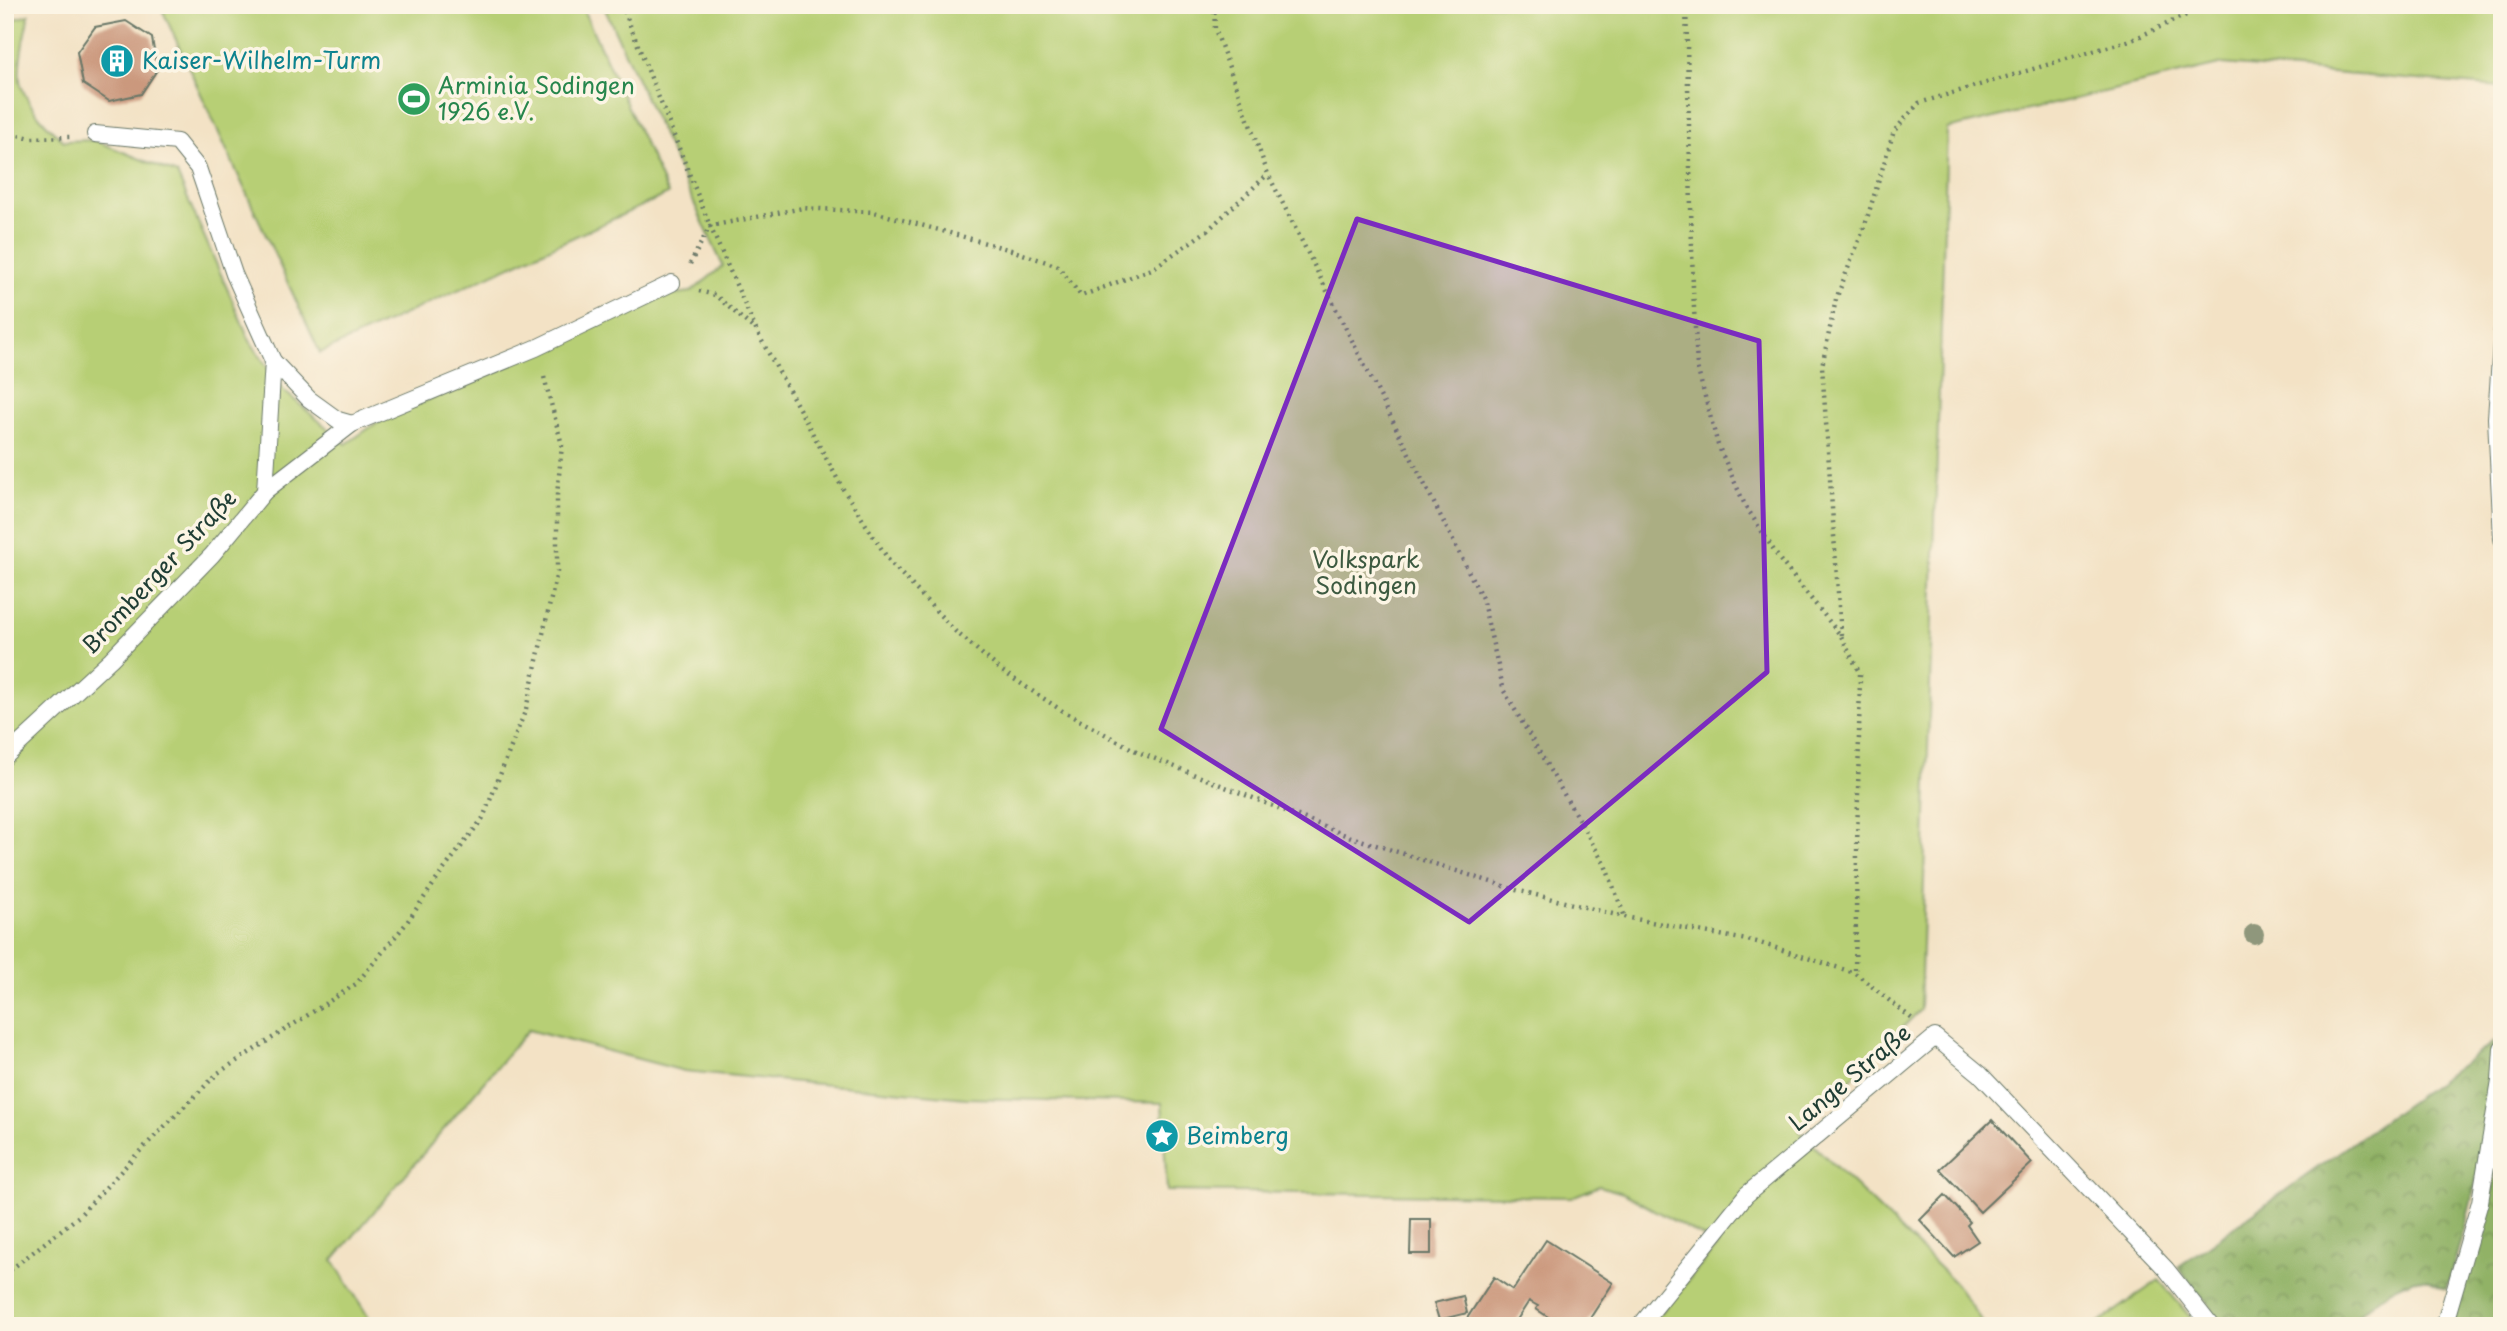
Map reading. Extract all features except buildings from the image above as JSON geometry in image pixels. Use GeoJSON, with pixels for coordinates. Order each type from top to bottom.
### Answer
{"type":"FeatureCollection","features":[{"type":"Feature","properties":{"kind":"lane"},"geometry":{"type":"LineString","coordinates":[[95,134],[177,142],[198,168],[234,274],[273,360],[309,399],[338,420],[352,424]]}},
{"type":"Feature","properties":{"kind":"lane","name":"Bromberger Straße"},"geometry":{"type":"LineString","coordinates":[[5,757],[111,659],[212,555],[265,491],[352,424],[536,348],[672,283]]}},
{"type":"Feature","properties":{"kind":"lane"},"geometry":{"type":"LineString","coordinates":[[2502,328],[2496,418],[2502,539]]}},
{"type":"Feature","properties":{"kind":"lane"},"geometry":{"type":"LineString","coordinates":[[265,491],[273,360]]}},
{"type":"Feature","properties":{"kind":"lane","name":"Lange Straße"},"geometry":{"type":"LineString","coordinates":[[1640,1326],[1746,1195],[1934,1037],[1980,1074],[2101,1200],[2166,1269],[2211,1326]]}},
{"type":"Feature","properties":{"kind":"lane"},"geometry":{"type":"LineString","coordinates":[[2444,1326],[2480,1202],[2500,1081],[2502,1048]]}},
{"type":"Feature","properties":{"kind":"path"},"geometry":{"type":"LineString","coordinates":[[622,5],[710,226],[757,332],[843,489],[890,562],[955,631],[1002,671],[1064,712],[1138,752],[1348,836],[1516,890],[1625,917],[1757,942],[1854,973],[1934,1037]]}},
{"type":"Feature","properties":{"kind":"path"},"geometry":{"type":"LineString","coordinates":[[1214,5],[1215,29],[1268,174],[1482,598],[1504,691],[1605,864],[1625,917]]}},
{"type":"Feature","properties":{"kind":"path"},"geometry":{"type":"LineString","coordinates":[[1686,5],[1697,367],[1718,445],[1745,505],[1780,560],[1841,636],[1860,674],[1854,973]]}},
{"type":"Feature","properties":{"kind":"path"},"geometry":{"type":"LineString","coordinates":[[1841,636],[1822,366],[1836,299],[1865,225],[1894,131],[1919,103],[2134,39],[2208,5]]}},
{"type":"Feature","properties":{"kind":"path"},"geometry":{"type":"LineString","coordinates":[[2236,5],[2295,9],[2327,5]]}},
{"type":"Feature","properties":{"kind":"path"},"geometry":{"type":"LineString","coordinates":[[2432,5],[2450,8],[2502,7]]}},
{"type":"Feature","properties":{"kind":"path"},"geometry":{"type":"LineString","coordinates":[[5,132],[31,138],[95,134]]}},
{"type":"Feature","properties":{"kind":"path"},"geometry":{"type":"LineString","coordinates":[[710,226],[803,208],[874,212],[1011,250],[1058,266],[1081,296],[1152,269],[1208,230],[1268,174]]}},
{"type":"Feature","properties":{"kind":"path"},"geometry":{"type":"LineString","coordinates":[[710,226],[692,262],[672,283],[715,295],[757,332]]}},
{"type":"Feature","properties":{"kind":"path"},"geometry":{"type":"LineString","coordinates":[[5,1274],[79,1216],[218,1073],[356,984],[405,925],[483,818],[526,709],[557,572],[557,495],[562,445],[536,348]]}},
{"type":"Feature","properties":{"kind":"highlighted area"},"geometry":{"type":"Polygon","coordinates":[[[1357,219],[1759,341],[1767,672],[1469,922],[1161,729],[1357,219]]]}},
{"type":"Feature","properties":{"kind":"green space","name":"Arminia Sodingen 1926 e.V."},"geometry":{"type":"Polygon","coordinates":[[[160,5],[581,5],[668,194],[320,353],[160,5]]]}},
{"type":"Feature","properties":{"kind":"green space","name":"Volkspark Sodingen"},"geometry":{"type":"Polygon","coordinates":[[[603,5],[2502,5],[2502,87],[2223,64],[1947,129],[1920,1010],[1799,1131],[1954,1282],[1985,1326],[1650,1326],[1718,1245],[1623,1193],[1599,1186],[1572,1197],[1167,1191],[1162,1103],[966,1098],[684,1071],[528,1030],[333,1260],[374,1326],[5,1326],[5,22],[29,15],[20,60],[21,85],[34,109],[64,141],[94,140],[177,174],[250,341],[283,390],[346,444],[378,422],[661,296],[691,292],[723,266],[603,5]]]}},
{"type":"Feature","properties":{"kind":"green space"},"geometry":{"type":"Polygon","coordinates":[[[2494,1042],[2489,1105],[2479,1167],[2446,1289],[2428,1280],[2414,1279],[2389,1290],[2344,1326],[2225,1326],[2178,1267],[2494,1042]]]}},
{"type":"Feature","properties":{"kind":"green space"},"geometry":{"type":"Polygon","coordinates":[[[2502,1142],[2502,1326],[2451,1326],[2464,1274],[2492,1193],[2502,1142]]]}},
{"type":"Feature","properties":{"kind":"green space"},"geometry":{"type":"Polygon","coordinates":[[[2159,1280],[2198,1326],[2094,1326],[2159,1280]]]}},
{"type":"Feature","properties":{"kind":"place","name":"Kaiser-Wilhelm-Turm"},"geometry":{"type":"Point","coordinates":[117,61]}},
{"type":"Feature","properties":{"kind":"place","name":"Arminia Sodingen 1926 e.V."},"geometry":{"type":"Point","coordinates":[414,99]}},
{"type":"Feature","properties":{"kind":"place","name":"Beimberg"},"geometry":{"type":"Point","coordinates":[1162,1136]}}]}
